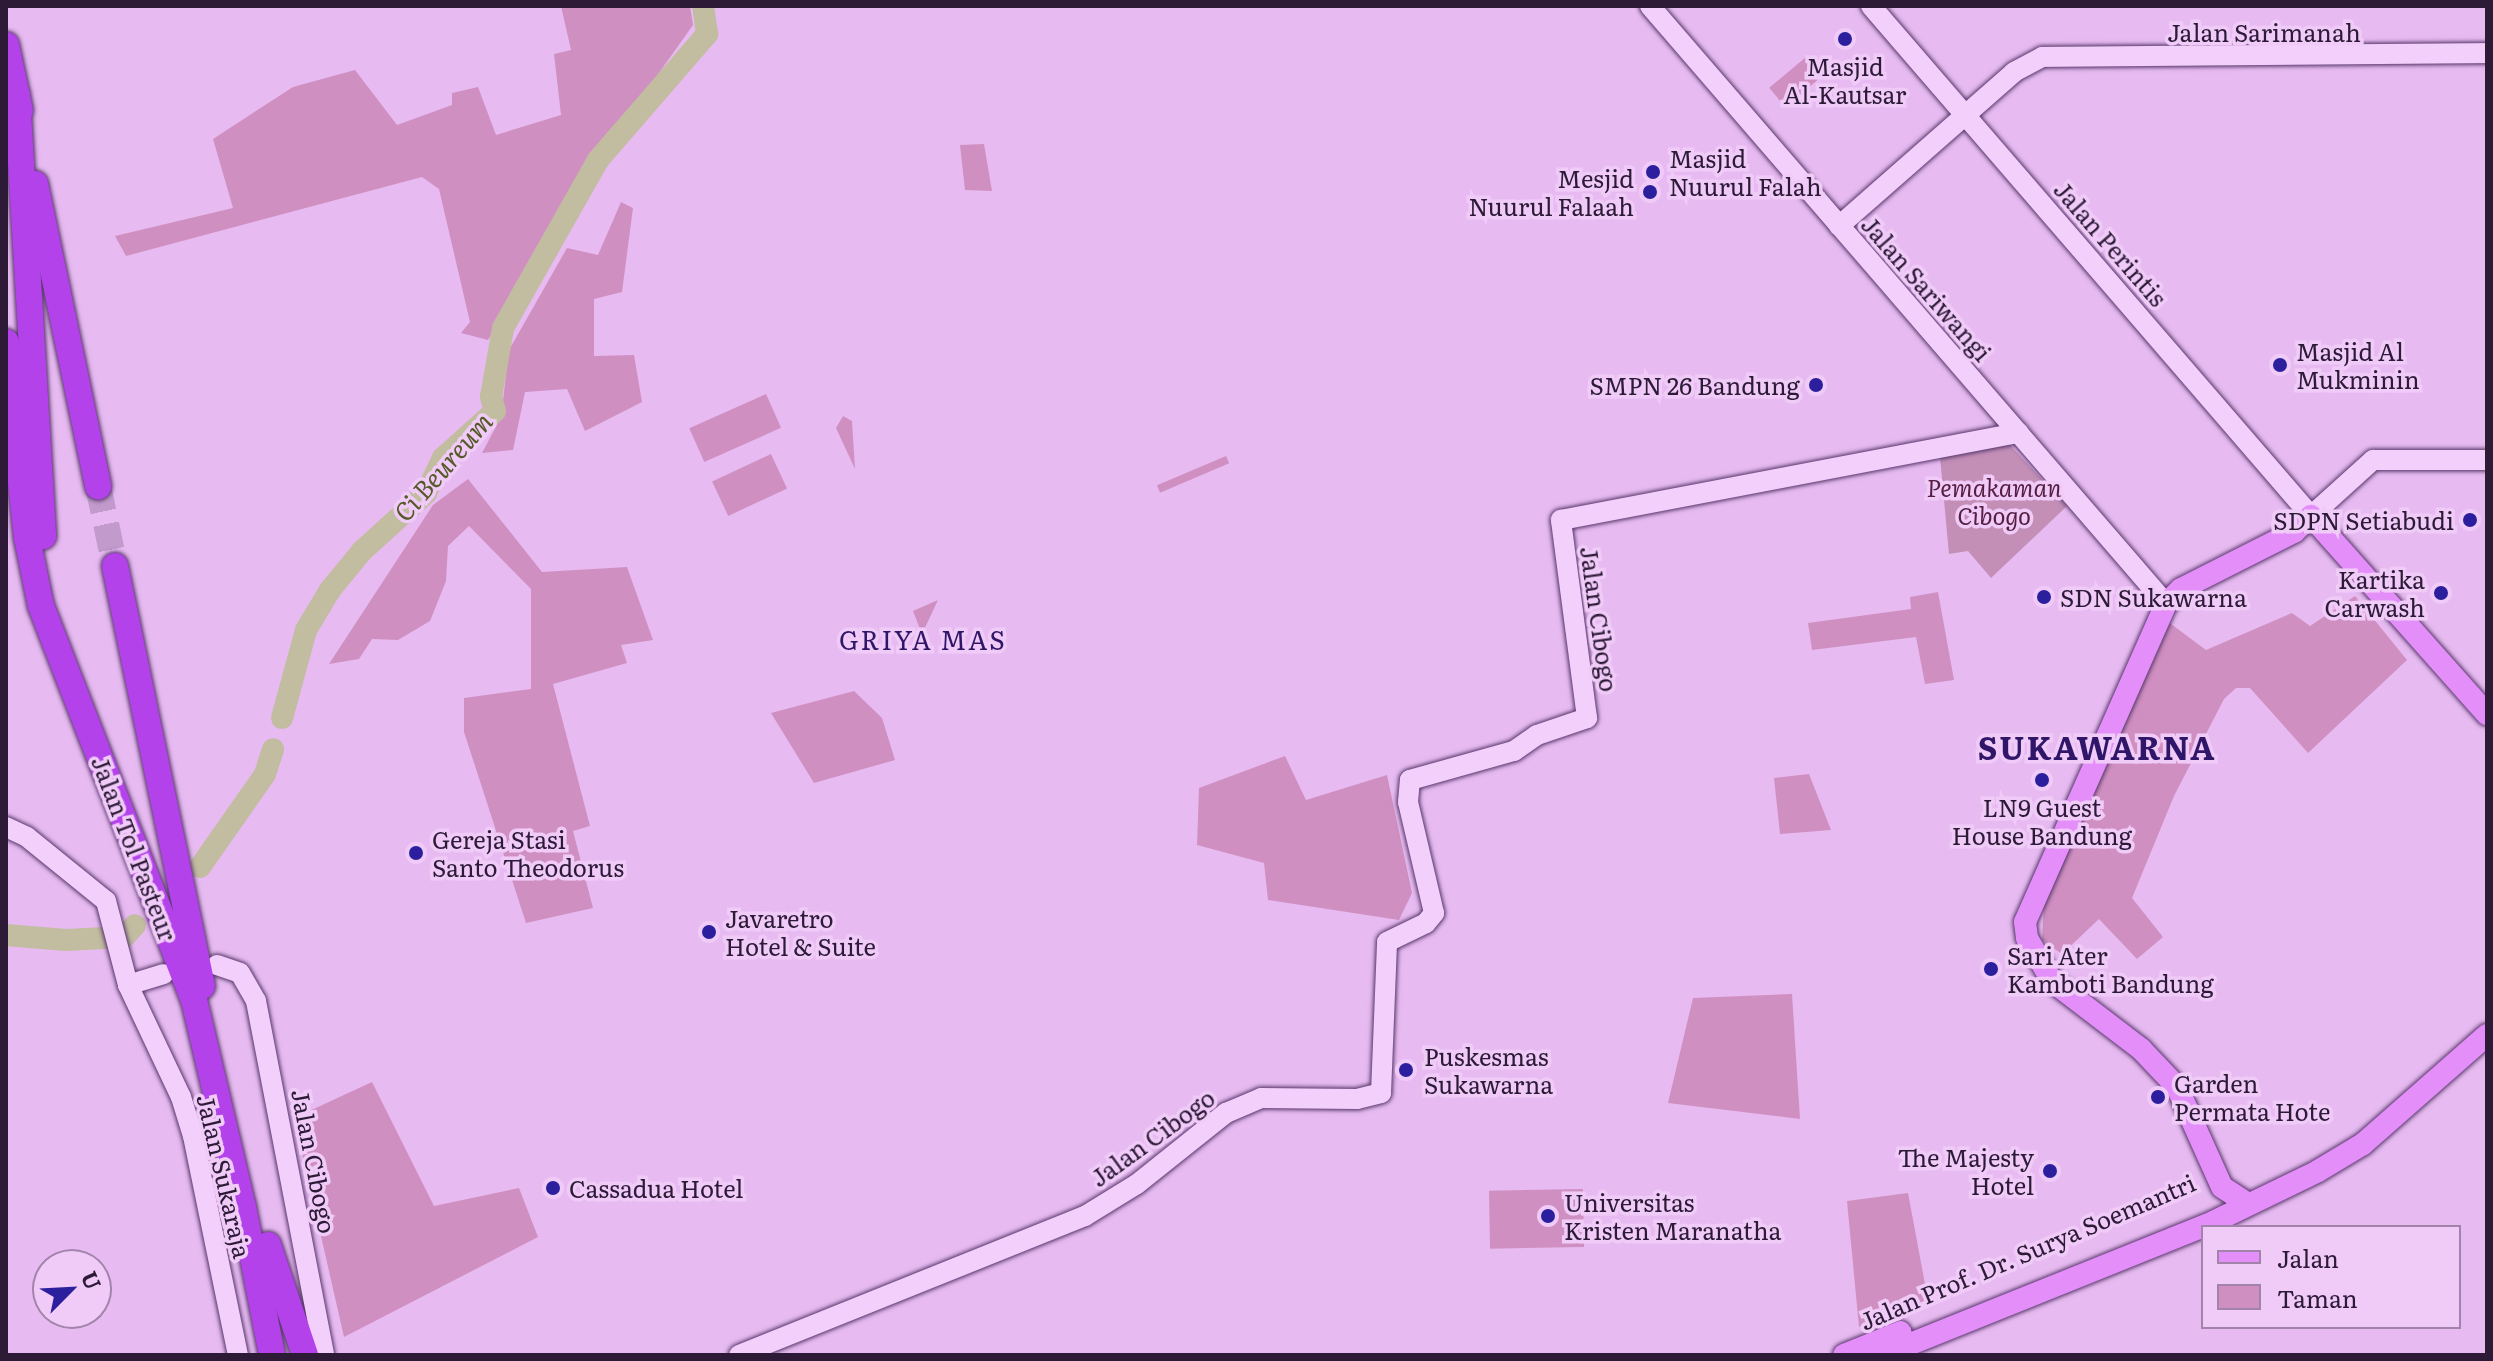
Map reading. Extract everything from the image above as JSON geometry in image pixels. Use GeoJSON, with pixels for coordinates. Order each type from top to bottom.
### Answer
{"type":"FeatureCollection","features":[{"type":"Feature","properties":{"kind":"highway"},"geometry":{"type":"LineString","coordinates":[[6,45],[98,486]]}},
{"type":"Feature","properties":{"kind":"highway"},"geometry":{"type":"LineString","coordinates":[[17,95],[47,571],[58,617],[213,978]]}},
{"type":"Feature","properties":{"kind":"highway","name":"Jalan Tol Pasteur"},"geometry":{"type":"LineString","coordinates":[[6,342],[27,538],[41,606],[194,1000],[243,1207],[272,1355]]}},
{"type":"Feature","properties":{"kind":"highway","name":"Jalan Tol Pasteur"},"geometry":{"type":"LineString","coordinates":[[115,566],[213,978],[289,1355]]}},
{"type":"Feature","properties":{"kind":"highway"},"geometry":{"type":"LineString","coordinates":[[268,1245],[305,1355]]}},
{"type":"Feature","properties":{"kind":"main road"},"geometry":{"type":"LineString","coordinates":[[2245,1202],[2222,1187],[2177,1087],[2141,1049],[2052,981],[2027,938],[2025,922],[2166,604],[2181,589],[2294,532],[2311,516],[2487,714]]}},
{"type":"Feature","properties":{"kind":"main road","name":"Jalan Prof. Dr. Surya Soemantri"},"geometry":{"type":"LineString","coordinates":[[2207,1225],[2245,1202],[2318,1171],[2363,1144],[2487,1035]]}},
{"type":"Feature","properties":{"kind":"main road","name":"Jalan Prof. Dr. Surya Soemantri"},"geometry":{"type":"LineString","coordinates":[[1844,1355],[2201,1211],[2219,1197],[2222,1187]]}},
{"type":"Feature","properties":{"kind":"main road","name":"Jalan Prof. Dr. Surya Soemantri"},"geometry":{"type":"LineString","coordinates":[[1883,1355],[2201,1227]]}},
{"type":"Feature","properties":{"kind":"street","name":"Jalan Sariwangi"},"geometry":{"type":"LineString","coordinates":[[1650,6],[2166,604]]}},
{"type":"Feature","properties":{"kind":"street","name":"Jalan Perintis"},"geometry":{"type":"LineString","coordinates":[[1871,6],[2311,516]]}},
{"type":"Feature","properties":{"kind":"street","name":"Jalan Sarimanah"},"geometry":{"type":"LineString","coordinates":[[1967,116],[2014,72],[2042,57],[2487,53]]}},
{"type":"Feature","properties":{"kind":"street"},"geometry":{"type":"LineString","coordinates":[[1839,226],[1967,116]]}},
{"type":"Feature","properties":{"kind":"street","name":"Jalan Cibogo"},"geometry":{"type":"LineString","coordinates":[[739,1355],[1085,1216],[1137,1184],[1226,1113],[1261,1098],[1357,1099],[1381,1093],[1387,942],[1426,923],[1434,913],[1408,802],[1410,780],[1514,751],[1537,735],[1587,718],[1561,520],[2019,433]]}},
{"type":"Feature","properties":{"kind":"street"},"geometry":{"type":"LineString","coordinates":[[2311,516],[2373,460],[2487,460]]}},
{"type":"Feature","properties":{"kind":"street","name":"Jalan Sukaraja"},"geometry":{"type":"LineString","coordinates":[[6,827],[90,884],[106,901],[118,957],[150,980],[181,1097],[187,1137],[238,1355]]}},
{"type":"Feature","properties":{"kind":"street","name":"Jalan Cibogo"},"geometry":{"type":"LineString","coordinates":[[213,978],[246,979],[256,1001],[324,1355]]}},
{"type":"Feature","properties":{"kind":"green space"},"geometry":{"type":"Polygon","coordinates":[[[561,6],[690,6],[693,25],[583,180],[488,340],[461,333],[470,322],[439,189],[422,177],[126,256],[115,236],[233,208],[213,139],[293,87],[355,70],[397,125],[452,105],[452,93],[478,87],[496,135],[561,115],[554,54],[571,50],[561,6]]]}},
{"type":"Feature","properties":{"kind":"green space"},"geometry":{"type":"Polygon","coordinates":[[[1806,57],[1822,76],[1785,107],[1769,88],[1806,57]]]}},
{"type":"Feature","properties":{"kind":"green space"},"geometry":{"type":"Polygon","coordinates":[[[984,144],[992,191],[965,190],[960,145],[984,144]]]}},
{"type":"Feature","properties":{"kind":"green space"},"geometry":{"type":"Polygon","coordinates":[[[621,202],[633,208],[622,292],[594,299],[594,356],[634,355],[642,402],[585,431],[567,389],[525,392],[513,450],[482,453],[501,417],[509,350],[567,248],[598,255],[621,202]]]}},
{"type":"Feature","properties":{"kind":"green space"},"geometry":{"type":"Polygon","coordinates":[[[766,394],[781,428],[704,462],[689,428],[766,394]]]}},
{"type":"Feature","properties":{"kind":"green space"},"geometry":{"type":"Polygon","coordinates":[[[843,416],[852,421],[855,469],[836,428],[843,416]]]}},
{"type":"Feature","properties":{"kind":"green space","name":"Pemakaman Cibogo"},"geometry":{"type":"Polygon","coordinates":[[[2008,443],[2067,506],[1991,578],[1968,551],[1949,554],[1940,457],[2008,443]]]}},
{"type":"Feature","properties":{"kind":"green space"},"geometry":{"type":"Polygon","coordinates":[[[771,454],[787,488],[728,516],[712,481],[771,454]]]}},
{"type":"Feature","properties":{"kind":"green space"},"geometry":{"type":"Polygon","coordinates":[[[1226,456],[1229,463],[1160,493],[1157,485],[1226,456]]]}},
{"type":"Feature","properties":{"kind":"green space"},"geometry":{"type":"Polygon","coordinates":[[[468,479],[542,572],[627,567],[653,640],[621,645],[627,663],[553,684],[590,826],[573,831],[593,908],[526,923],[464,732],[464,698],[531,689],[531,589],[469,526],[448,546],[446,581],[430,621],[398,640],[372,639],[359,659],[329,664],[433,505],[468,479]]]}},
{"type":"Feature","properties":{"kind":"green space"},"geometry":{"type":"Polygon","coordinates":[[[1938,592],[1954,680],[1925,684],[1916,637],[1812,650],[1808,623],[1911,609],[1910,597],[1938,592]]]}},
{"type":"Feature","properties":{"kind":"green space"},"geometry":{"type":"Polygon","coordinates":[[[2355,596],[2407,660],[2308,753],[2250,688],[2236,688],[2224,699],[2174,796],[2132,898],[2163,937],[2137,959],[2099,919],[2062,954],[2042,940],[2044,902],[2167,621],[2206,650],[2292,613],[2310,626],[2355,596]]]}},
{"type":"Feature","properties":{"kind":"green space"},"geometry":{"type":"Polygon","coordinates":[[[938,600],[922,634],[913,611],[938,600]]]}},
{"type":"Feature","properties":{"kind":"green space"},"geometry":{"type":"Polygon","coordinates":[[[854,691],[882,718],[895,760],[814,783],[771,713],[854,691]]]}},
{"type":"Feature","properties":{"kind":"green space"},"geometry":{"type":"Polygon","coordinates":[[[1285,756],[1306,800],[1387,775],[1412,893],[1399,920],[1268,900],[1264,863],[1197,845],[1199,788],[1285,756]]]}},
{"type":"Feature","properties":{"kind":"green space"},"geometry":{"type":"Polygon","coordinates":[[[1809,774],[1831,830],[1780,834],[1774,778],[1809,774]]]}},
{"type":"Feature","properties":{"kind":"green space"},"geometry":{"type":"Polygon","coordinates":[[[1792,994],[1800,1119],[1668,1103],[1693,998],[1792,994]]]}},
{"type":"Feature","properties":{"kind":"green space"},"geometry":{"type":"Polygon","coordinates":[[[372,1082],[434,1206],[519,1188],[538,1237],[344,1337],[294,1118],[372,1082]]]}},
{"type":"Feature","properties":{"kind":"green space"},"geometry":{"type":"Polygon","coordinates":[[[1583,1189],[1584,1247],[1490,1249],[1489,1191],[1583,1189]]]}},
{"type":"Feature","properties":{"kind":"green space"},"geometry":{"type":"Polygon","coordinates":[[[1908,1193],[1928,1300],[1859,1327],[1847,1201],[1908,1193]]]}},
{"type":"Feature","properties":{"kind":"waterway","name":"Ci Beureum"},"geometry":{"type":"LineString","coordinates":[[282,718],[306,630],[330,590],[362,551],[426,493],[443,458],[495,411],[491,397],[503,328],[598,160],[707,34],[703,6]]}},
{"type":"Feature","properties":{"kind":"waterway","name":"Ci Beureum"},"geometry":{"type":"LineString","coordinates":[[200,867],[265,774],[273,749]]}},
{"type":"Feature","properties":{"kind":"waterway","name":"Ci Beureum"},"geometry":{"type":"LineString","coordinates":[[6,935],[66,940],[124,937],[135,925]]}},
{"type":"Feature","properties":{"kind":"tunnel"},"geometry":{"type":"LineString","coordinates":[[98,486],[115,566]]}},
{"type":"Feature","properties":{"kind":"place","name":"Masjid Al-Kautsar"},"geometry":{"type":"Point","coordinates":[1845,39]}},
{"type":"Feature","properties":{"kind":"place","name":"Masjid Nuurul Falah"},"geometry":{"type":"Point","coordinates":[1653,172]}},
{"type":"Feature","properties":{"kind":"place","name":"Mesjid Nuurul Falaah"},"geometry":{"type":"Point","coordinates":[1650,192]}},
{"type":"Feature","properties":{"kind":"place","name":"Masjid Al Mukminin"},"geometry":{"type":"Point","coordinates":[2280,365]}},
{"type":"Feature","properties":{"kind":"place","name":"SMPN 26 Bandung"},"geometry":{"type":"Point","coordinates":[1816,385]}},
{"type":"Feature","properties":{"kind":"place","name":"SDPN Setiabudi"},"geometry":{"type":"Point","coordinates":[2470,520]}},
{"type":"Feature","properties":{"kind":"place","name":"Kartika Carwash"},"geometry":{"type":"Point","coordinates":[2441,593]}},
{"type":"Feature","properties":{"kind":"place","name":"SDN Sukawarna"},"geometry":{"type":"Point","coordinates":[2044,597]}},
{"type":"Feature","properties":{"kind":"place","name":"LN9 Guest House Bandung"},"geometry":{"type":"Point","coordinates":[2042,780]}},
{"type":"Feature","properties":{"kind":"place","name":"Gereja Stasi Santo Theodorus"},"geometry":{"type":"Point","coordinates":[416,853]}},
{"type":"Feature","properties":{"kind":"place","name":"Javaretro Hotel & Suite"},"geometry":{"type":"Point","coordinates":[709,932]}},
{"type":"Feature","properties":{"kind":"place","name":"Sari Ater Kamboti Bandung"},"geometry":{"type":"Point","coordinates":[1991,969]}},
{"type":"Feature","properties":{"kind":"place","name":"Puskesmas Sukawarna"},"geometry":{"type":"Point","coordinates":[1406,1070]}},
{"type":"Feature","properties":{"kind":"place","name":"Garden Permata Hote"},"geometry":{"type":"Point","coordinates":[2158,1097]}},
{"type":"Feature","properties":{"kind":"place","name":"The Majesty Hotel"},"geometry":{"type":"Point","coordinates":[2050,1171]}},
{"type":"Feature","properties":{"kind":"place","name":"Cassadua Hotel"},"geometry":{"type":"Point","coordinates":[553,1188]}},
{"type":"Feature","properties":{"kind":"place","name":"Universitas Kristen Maranatha"},"geometry":{"type":"Point","coordinates":[1548,1216]}},
{"type":"Feature","properties":{"kind":"district","name":"GRIYA MAS"},"geometry":{"type":"Point","coordinates":[923,639]}},
{"type":"Feature","properties":{"kind":"district","name":"SUKAWARNA"},"geometry":{"type":"Point","coordinates":[2097,746]}}]}
